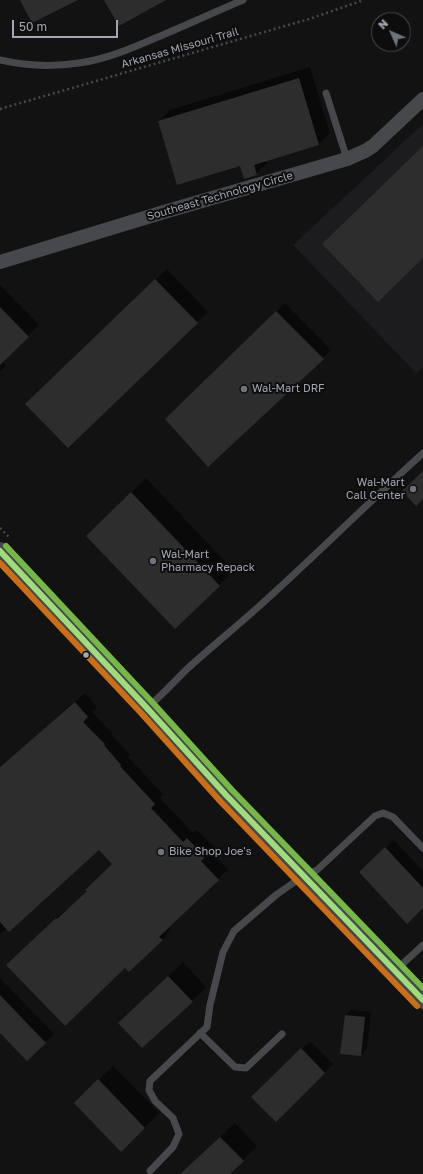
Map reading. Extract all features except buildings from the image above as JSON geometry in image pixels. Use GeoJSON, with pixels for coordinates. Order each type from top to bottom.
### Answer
{"type":"FeatureCollection","features":[{"type":"Feature","properties":{"kind":"street","name":"Southeast Technology Circle"},"geometry":{"type":"LineString","coordinates":[[0,262],[164,212],[347,159],[365,151],[372,146],[423,99]]}},
{"type":"Feature","properties":{"kind":"street"},"geometry":{"type":"LineString","coordinates":[[0,551],[302,876],[423,1000]]}},
{"type":"Feature","properties":{"kind":"lane"},"geometry":{"type":"LineString","coordinates":[[0,60],[31,65],[53,65],[97,60],[140,45],[243,0]]}},
{"type":"Feature","properties":{"kind":"lane"},"geometry":{"type":"LineString","coordinates":[[326,92],[347,159]]}},
{"type":"Feature","properties":{"kind":"lane"},"geometry":{"type":"LineString","coordinates":[[147,708],[187,670],[267,600],[423,453]]}},
{"type":"Feature","properties":{"kind":"lane"},"geometry":{"type":"LineString","coordinates":[[150,1171],[173,1147],[179,1134],[173,1118],[155,1101],[149,1090],[150,1081],[207,1027],[210,1005],[222,952],[234,931],[276,895],[302,876],[316,870],[375,816],[383,813],[393,817],[423,848]]}},
{"type":"Feature","properties":{"kind":"lane"},"geometry":{"type":"LineString","coordinates":[[394,971],[423,945]]}},
{"type":"Feature","properties":{"kind":"lane"},"geometry":{"type":"LineString","coordinates":[[200,1033],[235,1067],[246,1068],[282,1034]]}},
{"type":"Feature","properties":{"kind":"path","name":"Arkansas Missouri Trail"},"geometry":{"type":"LineString","coordinates":[[0,109],[309,19],[364,0]]}},
{"type":"Feature","properties":{"kind":"shaded area"},"geometry":{"type":"Polygon","coordinates":[[[423,124],[423,367],[416,373],[293,245],[423,124]]]}},
{"type":"Feature","properties":{"kind":"transit line"},"geometry":{"type":"LineString","coordinates":[[6,546],[232,790],[423,988]]}},
{"type":"Feature","properties":{"kind":"transit line"},"geometry":{"type":"LineString","coordinates":[[0,551],[226,795],[423,1000]]}},
{"type":"Feature","properties":{"kind":"transit line"},"geometry":{"type":"LineString","coordinates":[[0,563],[141,713],[220,801],[417,1006]]}},
{"type":"Feature","properties":{"kind":"place","name":"Wal-Mart DRF"},"geometry":{"type":"Point","coordinates":[244,389]}},
{"type":"Feature","properties":{"kind":"place","name":"Wal-Mart Call Center"},"geometry":{"type":"Point","coordinates":[413,489]}},
{"type":"Feature","properties":{"kind":"place","name":"Wal-Mart Pharmacy Repack"},"geometry":{"type":"Point","coordinates":[153,561]}},
{"type":"Feature","properties":{"kind":"place","name":"Bike Shop Joe's"},"geometry":{"type":"Point","coordinates":[161,852]}}]}
